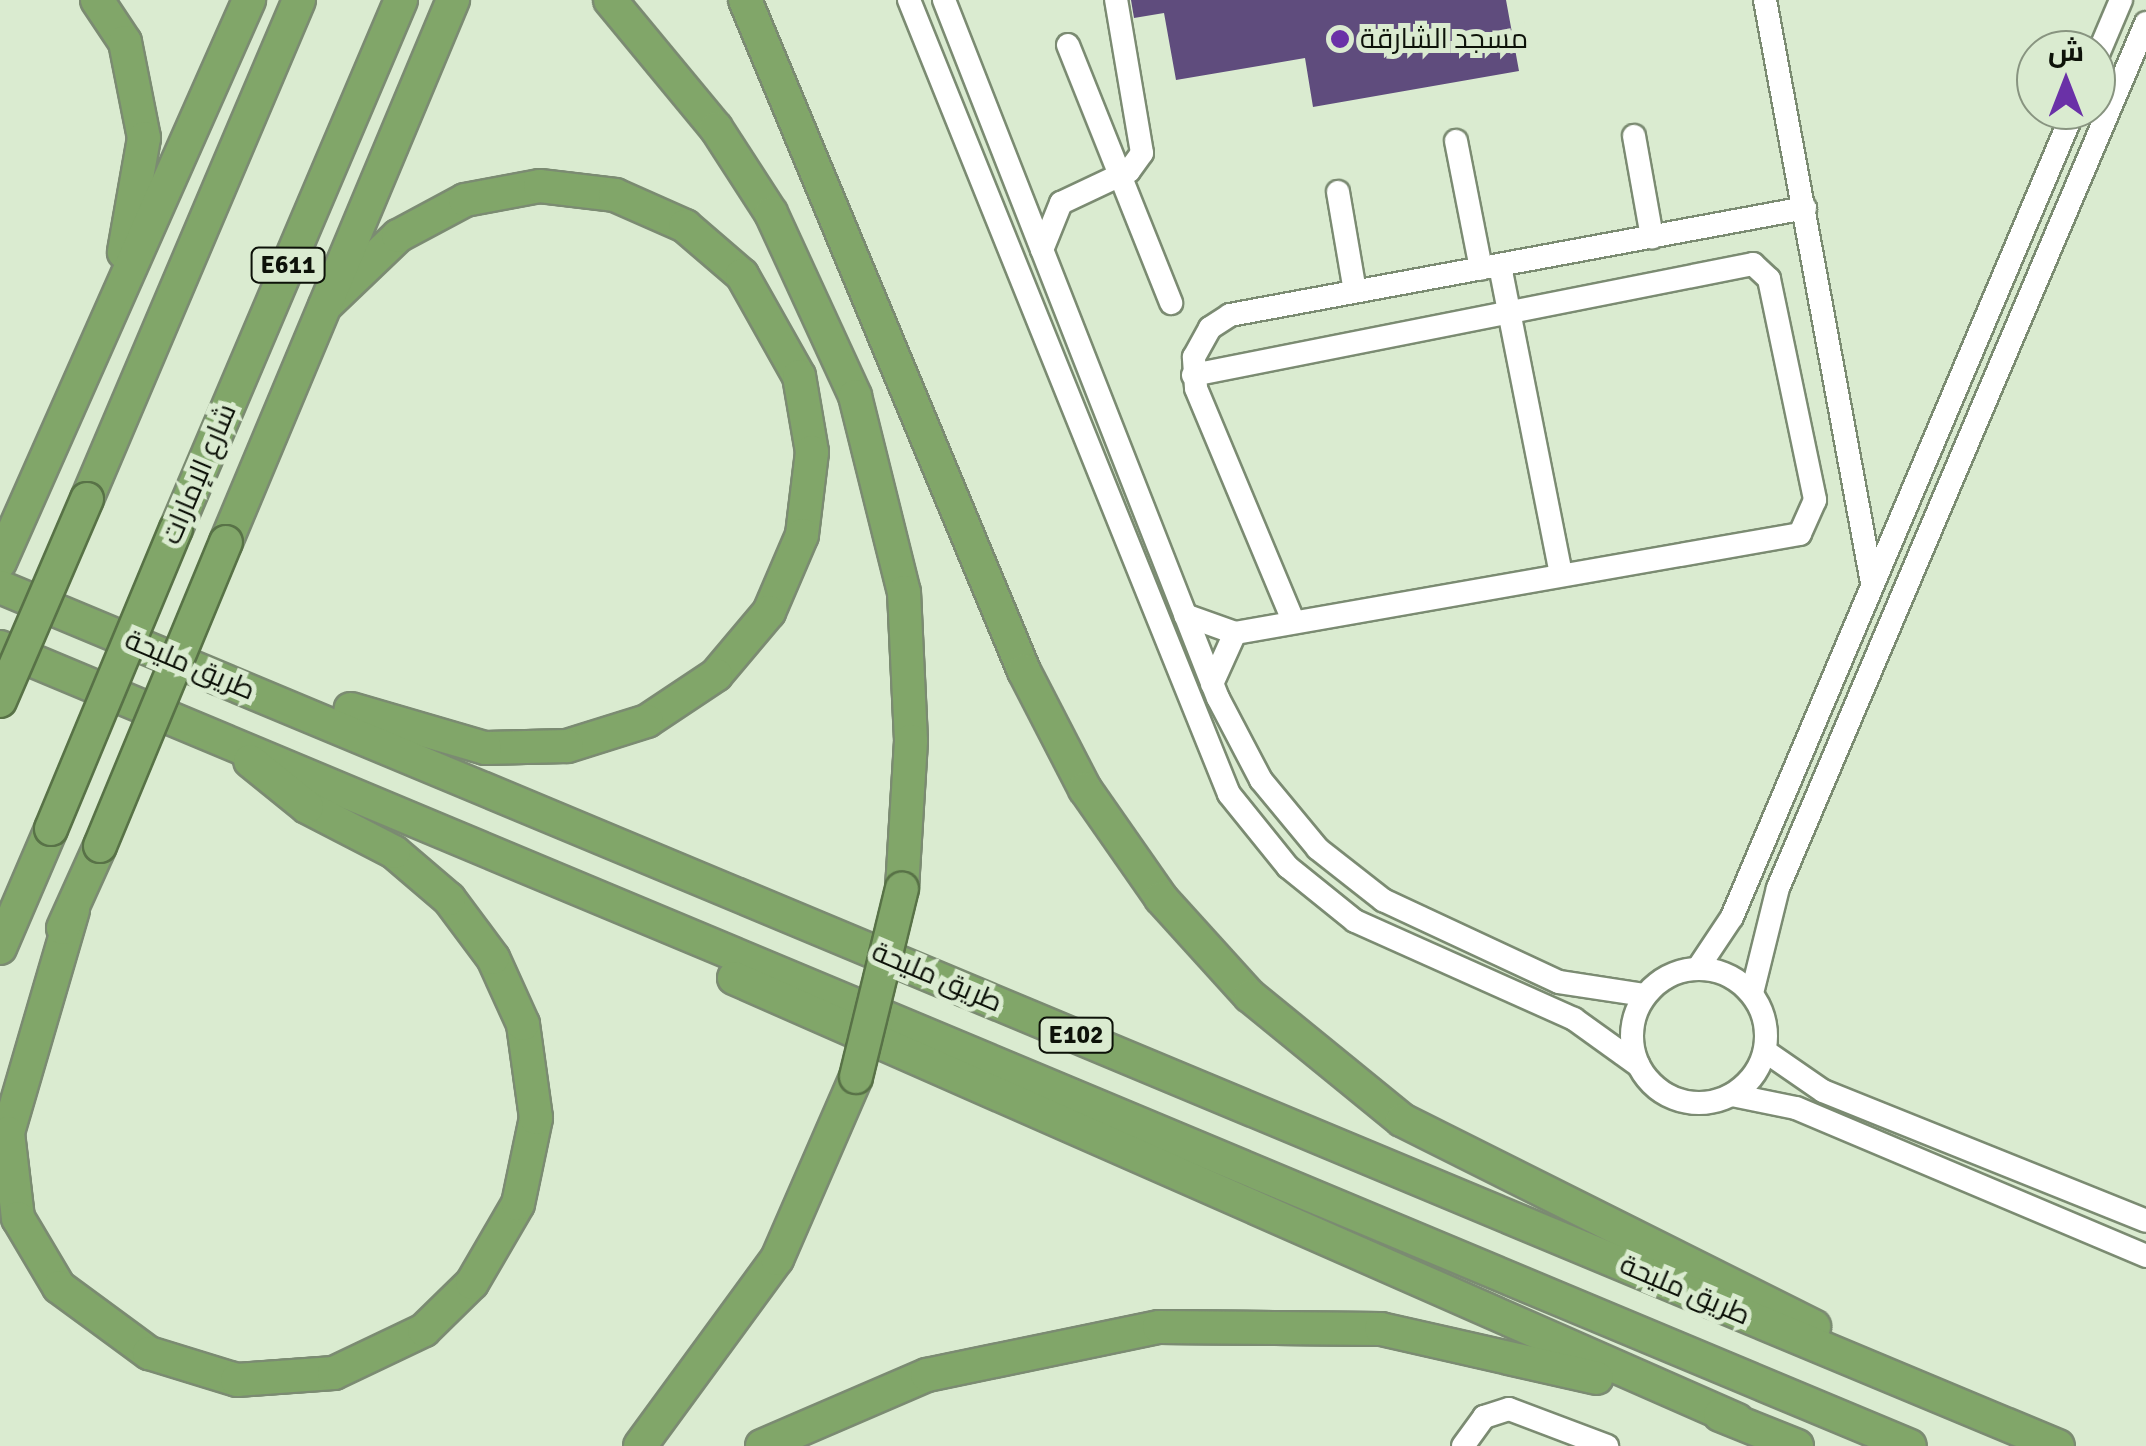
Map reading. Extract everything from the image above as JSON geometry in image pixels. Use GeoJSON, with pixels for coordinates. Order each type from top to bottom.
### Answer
{"type":"FeatureCollection","features":[{"type":"Feature","properties":{"kind":"highway"},"geometry":{"type":"LineString","coordinates":[[75,398],[142,187],[138,89],[125,42],[96,0]]}},
{"type":"Feature","properties":{"kind":"highway"},"geometry":{"type":"LineString","coordinates":[[0,562],[249,0]]}},
{"type":"Feature","properties":{"kind":"highway"},"geometry":{"type":"LineString","coordinates":[[0,701],[299,0]]}},
{"type":"Feature","properties":{"kind":"highway","name":"شارع الإمارات"},"geometry":{"type":"LineString","coordinates":[[0,948],[401,0]]}},
{"type":"Feature","properties":{"kind":"highway"},"geometry":{"type":"LineString","coordinates":[[0,1063],[73,910],[453,0]]}},
{"type":"Feature","properties":{"kind":"highway"},"geometry":{"type":"LineString","coordinates":[[610,0],[716,128],[771,212],[855,396],[904,592],[911,741],[902,889],[856,1077],[777,1259],[640,1446]]}},
{"type":"Feature","properties":{"kind":"highway"},"geometry":{"type":"LineString","coordinates":[[746,0],[1024,671],[1085,789],[1161,898],[1250,996],[1402,1120],[1514,1183],[1743,1286],[1875,1370]]}},
{"type":"Feature","properties":{"kind":"highway"},"geometry":{"type":"LineString","coordinates":[[220,677],[485,748],[608,737],[683,700],[745,645],[802,535],[812,452],[782,336],[716,248],[651,208],[578,188],[465,200],[398,236],[325,306]]}},
{"type":"Feature","properties":{"kind":"highway","name":"طريق مليحة"},"geometry":{"type":"LineString","coordinates":[[0,587],[2058,1446]]}},
{"type":"Feature","properties":{"kind":"highway","name":"طريق مليحة"},"geometry":{"type":"LineString","coordinates":[[0,647],[1910,1446]]}},
{"type":"Feature","properties":{"kind":"highway"},"geometry":{"type":"LineString","coordinates":[[73,910],[8,1133],[18,1218],[59,1287],[148,1353],[268,1383],[366,1362],[449,1308],[491,1256],[527,1176],[536,1103],[523,1024],[493,958],[436,886],[394,852],[286,793],[232,744]]}},
{"type":"Feature","properties":{"kind":"highway"},"geometry":{"type":"LineString","coordinates":[[574,887],[728,975],[1797,1446]]}},
{"type":"Feature","properties":{"kind":"highway"},"geometry":{"type":"LineString","coordinates":[[762,1446],[973,1361],[1114,1331],[1218,1323],[1425,1335],[1737,1420]]}},
{"type":"Feature","properties":{"kind":"street"},"geometry":{"type":"LineString","coordinates":[[909,0],[1198,738],[1247,821],[1354,921],[1574,1020],[1685,1102],[1732,1095],[1796,1108],[2146,1256]]}},
{"type":"Feature","properties":{"kind":"street"},"geometry":{"type":"LineString","coordinates":[[944,0],[1212,684],[1279,805],[1360,884],[1559,982],[1646,995],[1698,968],[1732,917],[2066,130]]}},
{"type":"Feature","properties":{"kind":"street"},"geometry":{"type":"LineString","coordinates":[[1042,250],[1062,203],[1120,176],[1143,144],[1116,0]]}},
{"type":"Feature","properties":{"kind":"street"},"geometry":{"type":"LineString","coordinates":[[1765,0],[1873,586]]}},
{"type":"Feature","properties":{"kind":"street"},"geometry":{"type":"LineString","coordinates":[[2108,30],[2121,0]]}},
{"type":"Feature","properties":{"kind":"street"},"geometry":{"type":"LineString","coordinates":[[2146,23],[1778,888],[1752,993],[1765,1051],[1823,1091],[2146,1221]]}},
{"type":"Feature","properties":{"kind":"street"},"geometry":{"type":"LineString","coordinates":[[1068,45],[1170,303]]}},
{"type":"Feature","properties":{"kind":"street"},"geometry":{"type":"LineString","coordinates":[[1634,136],[1652,236]]}},
{"type":"Feature","properties":{"kind":"street"},"geometry":{"type":"LineString","coordinates":[[1456,141],[1491,267],[1510,312],[1561,574]]}},
{"type":"Feature","properties":{"kind":"street"},"geometry":{"type":"LineString","coordinates":[[983,193],[1015,185],[1062,203]]}},
{"type":"Feature","properties":{"kind":"street"},"geometry":{"type":"LineString","coordinates":[[1338,192],[1355,291]]}},
{"type":"Feature","properties":{"kind":"street"},"geometry":{"type":"LineString","coordinates":[[1292,618],[1193,375],[1198,346],[1220,321],[1355,291],[1805,208]]}},
{"type":"Feature","properties":{"kind":"street"},"geometry":{"type":"LineString","coordinates":[[1185,615],[1235,632],[1292,618],[1800,534],[1815,500],[1769,279],[1758,266],[1193,375]]}},
{"type":"Feature","properties":{"kind":"street"},"geometry":{"type":"LineString","coordinates":[[1025,299],[1054,284]]}},
{"type":"Feature","properties":{"kind":"street"},"geometry":{"type":"LineString","coordinates":[[1858,492],[1876,513],[1904,513]]}},
{"type":"Feature","properties":{"kind":"street"},"geometry":{"type":"LineString","coordinates":[[1212,684],[1235,632]]}},
{"type":"Feature","properties":{"kind":"street"},"geometry":{"type":"LineString","coordinates":[[1698,968],[1752,993]]}},
{"type":"Feature","properties":{"kind":"street"},"geometry":{"type":"LineString","coordinates":[[1638,1064],[1632,1029],[1646,995]]}},
{"type":"Feature","properties":{"kind":"street"},"geometry":{"type":"LineString","coordinates":[[1732,1095],[1765,1051]]}},
{"type":"Feature","properties":{"kind":"street"},"geometry":{"type":"LineString","coordinates":[[1463,1446],[1484,1417],[1509,1409],[1607,1446]]}},
{"type":"Feature","properties":{"kind":"building","name":"مسجد الشارقة"},"geometry":{"type":"Polygon","coordinates":[[[1131,0],[1506,0],[1519,71],[1313,107],[1305,58],[1176,80],[1164,13],[1134,18],[1131,0]]]}},
{"type":"Feature","properties":{"kind":"place","name":"مسجد الشارقة"},"geometry":{"type":"Point","coordinates":[1340,39]}}]}
